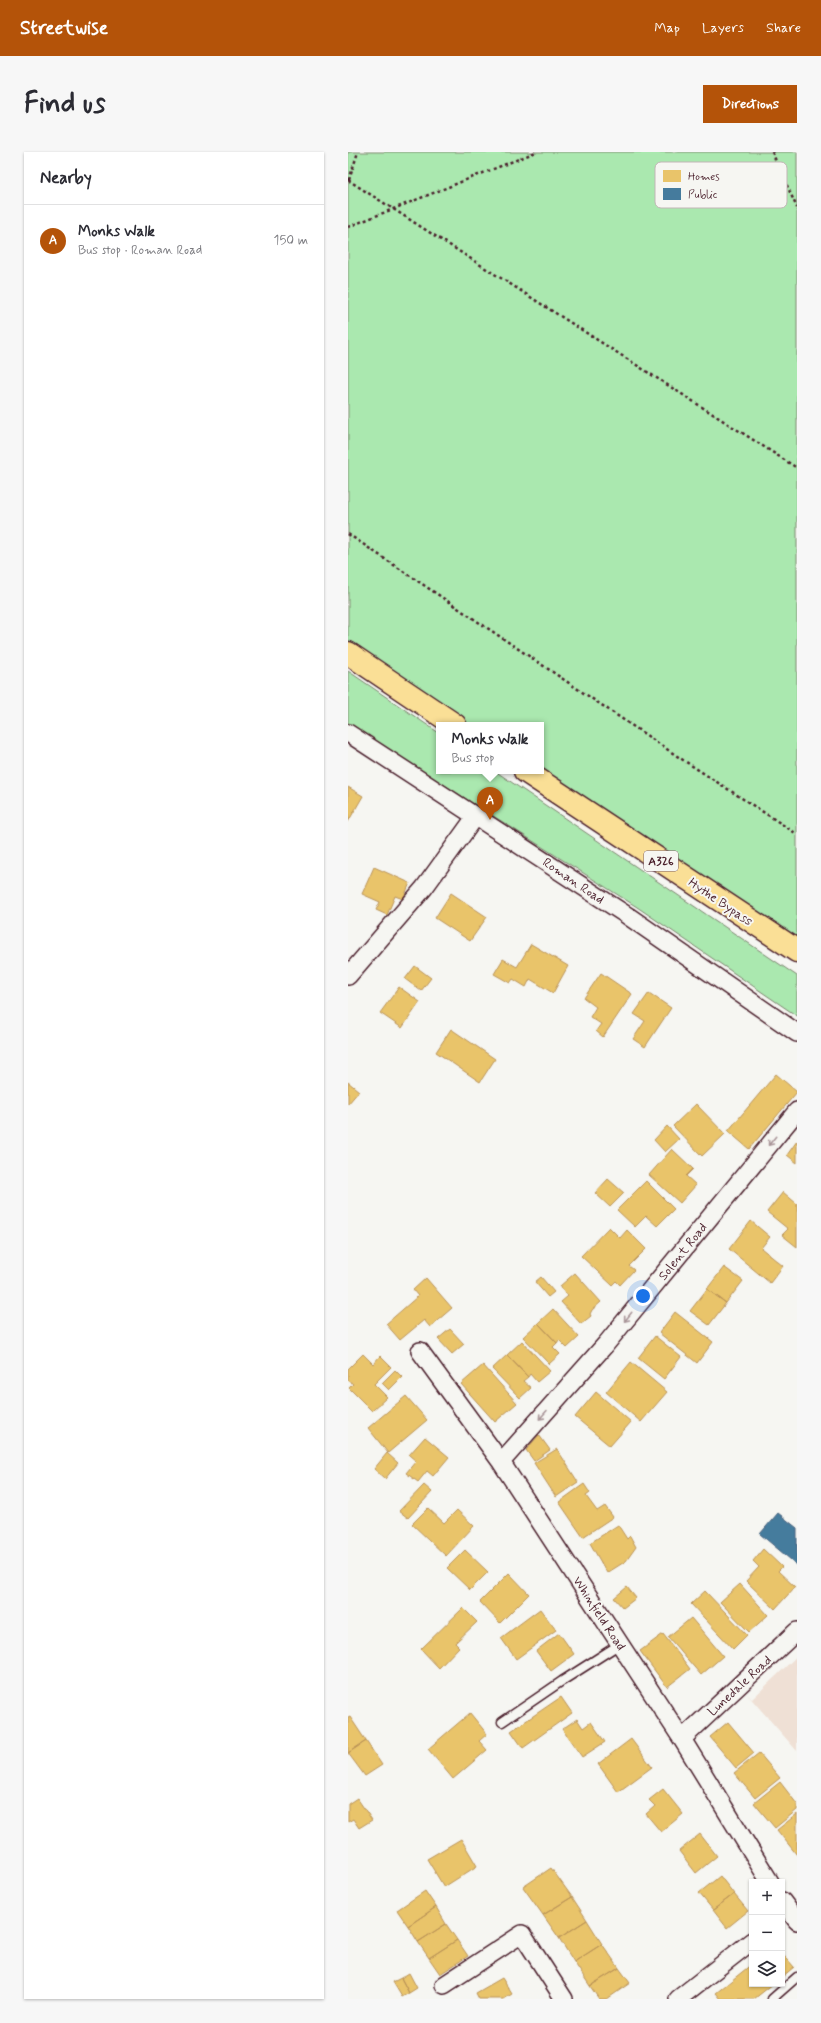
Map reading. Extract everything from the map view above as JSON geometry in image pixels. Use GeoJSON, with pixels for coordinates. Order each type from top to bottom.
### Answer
{"type":"FeatureCollection","features":[{"type":"Feature","properties":{"kind":"main road"},"geometry":{"type":"LineString","coordinates":[[348,653],[451,722]]}},
{"type":"Feature","properties":{"kind":"main road","name":"Hythe Bypass"},"geometry":{"type":"LineString","coordinates":[[530,774],[797,951]]}},
{"type":"Feature","properties":{"kind":"street","name":"Roman Road"},"geometry":{"type":"LineString","coordinates":[[348,733],[628,916],[797,1033]]}},
{"type":"Feature","properties":{"kind":"street"},"geometry":{"type":"LineString","coordinates":[[348,976],[424,888],[476,816]]}},
{"type":"Feature","properties":{"kind":"street","name":"Solent Road"},"geometry":{"type":"LineString","coordinates":[[502,1462],[606,1344],[797,1111]]}},
{"type":"Feature","properties":{"kind":"street","name":"Whinfield Road"},"geometry":{"type":"LineString","coordinates":[[420,1351],[502,1462],[682,1739],[768,1879]]}},
{"type":"Feature","properties":{"kind":"street","name":"Lunedale Road"},"geometry":{"type":"LineString","coordinates":[[682,1739],[797,1631]]}},
{"type":"Feature","properties":{"kind":"street"},"geometry":{"type":"LineString","coordinates":[[444,1985],[522,1934],[564,1999]]}},
{"type":"Feature","properties":{"kind":"street"},"geometry":{"type":"LineString","coordinates":[[678,1999],[749,1943]]}},
{"type":"Feature","properties":{"kind":"lane"},"geometry":{"type":"LineString","coordinates":[[502,1722],[620,1644]]}},
{"type":"Feature","properties":{"kind":"lane"},"geometry":{"type":"LineString","coordinates":[[772,1999],[797,1977]]}},
{"type":"Feature","properties":{"kind":"path"},"geometry":{"type":"LineString","coordinates":[[358,152],[348,180],[797,468]]}},
{"type":"Feature","properties":{"kind":"path"},"geometry":{"type":"LineString","coordinates":[[348,227],[536,152]]}},
{"type":"Feature","properties":{"kind":"path"},"geometry":{"type":"LineString","coordinates":[[772,152],[776,162]]}},
{"type":"Feature","properties":{"kind":"path"},"geometry":{"type":"LineString","coordinates":[[787,186],[797,208]]}},
{"type":"Feature","properties":{"kind":"path"},"geometry":{"type":"LineString","coordinates":[[348,534],[683,760],[797,834]]}},
{"type":"Feature","properties":{"kind":"shaded area"},"geometry":{"type":"Polygon","coordinates":[[[797,1656],[797,1751],[746,1693],[752,1699],[797,1656]]]}},
{"type":"Feature","properties":{"kind":"green space"},"geometry":{"type":"Polygon","coordinates":[[[348,152],[797,152],[797,942],[544,773],[544,722],[465,722],[348,644],[348,152]]]}},
{"type":"Feature","properties":{"kind":"green space"},"geometry":{"type":"Polygon","coordinates":[[[348,671],[436,731],[436,774],[499,774],[797,976],[797,1016],[637,907],[348,724],[348,671]]]}},
{"type":"Feature","properties":{"kind":"building: Homes"},"geometry":{"type":"Polygon","coordinates":[[[348,787],[363,796],[348,822],[348,787]]]}},
{"type":"Feature","properties":{"kind":"building: Homes"},"geometry":{"type":"Polygon","coordinates":[[[374,867],[410,883],[403,899],[395,896],[387,915],[376,910],[380,902],[362,894],[374,867]]]}},
{"type":"Feature","properties":{"kind":"building: Homes"},"geometry":{"type":"Polygon","coordinates":[[[451,893],[487,917],[470,941],[435,918],[451,893]]]}},
{"type":"Feature","properties":{"kind":"building: Homes"},"geometry":{"type":"Polygon","coordinates":[[[531,944],[568,966],[553,993],[530,979],[526,987],[513,979],[510,983],[494,974],[503,959],[517,967],[531,944]]]}},
{"type":"Feature","properties":{"kind":"building: Homes"},"geometry":{"type":"Polygon","coordinates":[[[415,966],[431,978],[421,991],[405,979],[415,966]]]}},
{"type":"Feature","properties":{"kind":"building: Homes"},"geometry":{"type":"Polygon","coordinates":[[[601,973],[632,994],[603,1037],[596,1031],[601,1024],[590,1017],[596,1007],[584,998],[601,973]]]}},
{"type":"Feature","properties":{"kind":"building: Homes"},"geometry":{"type":"Polygon","coordinates":[[[399,987],[420,1002],[402,1028],[380,1013],[399,987]]]}},
{"type":"Feature","properties":{"kind":"building: Homes"},"geometry":{"type":"Polygon","coordinates":[[[649,993],[671,1008],[645,1047],[633,1039],[645,1021],[634,1014],[649,993]]]}},
{"type":"Feature","properties":{"kind":"building: Homes"},"geometry":{"type":"Polygon","coordinates":[[[451,1029],[495,1059],[480,1082],[436,1052],[451,1029]]]}},
{"type":"Feature","properties":{"kind":"building: Homes"},"geometry":{"type":"Polygon","coordinates":[[[776,1074],[797,1092],[749,1149],[728,1131],[776,1074]]]}},
{"type":"Feature","properties":{"kind":"building: Homes"},"geometry":{"type":"Polygon","coordinates":[[[348,1082],[359,1091],[348,1104],[348,1082]]]}},
{"type":"Feature","properties":{"kind":"building: Homes"},"geometry":{"type":"Polygon","coordinates":[[[696,1104],[725,1134],[702,1156],[673,1126],[696,1104]]]}},
{"type":"Feature","properties":{"kind":"building: Homes"},"geometry":{"type":"Polygon","coordinates":[[[667,1126],[679,1139],[665,1152],[654,1140],[667,1126]]]}},
{"type":"Feature","properties":{"kind":"building: Homes"},"geometry":{"type":"Polygon","coordinates":[[[797,1141],[797,1163],[787,1155],[797,1141]]]}},
{"type":"Feature","properties":{"kind":"building: Homes"},"geometry":{"type":"Polygon","coordinates":[[[672,1149],[693,1169],[686,1176],[696,1185],[680,1203],[649,1175],[672,1149]]]}},
{"type":"Feature","properties":{"kind":"building: Homes"},"geometry":{"type":"Polygon","coordinates":[[[608,1179],[624,1193],[610,1207],[595,1193],[608,1179]]]}},
{"type":"Feature","properties":{"kind":"building: Homes"},"geometry":{"type":"Polygon","coordinates":[[[646,1181],[674,1209],[657,1226],[646,1216],[635,1227],[617,1210],[646,1181]]]}},
{"type":"Feature","properties":{"kind":"building: Homes"},"geometry":{"type":"Polygon","coordinates":[[[783,1192],[797,1204],[797,1247],[782,1235],[788,1229],[767,1212],[783,1192]]]}},
{"type":"Feature","properties":{"kind":"building: Homes"},"geometry":{"type":"Polygon","coordinates":[[[751,1221],[770,1237],[761,1248],[783,1266],[770,1283],[729,1249],[751,1221]]]}},
{"type":"Feature","properties":{"kind":"building: Homes"},"geometry":{"type":"Polygon","coordinates":[[[609,1227],[620,1238],[627,1230],[646,1249],[629,1266],[634,1270],[620,1285],[616,1281],[612,1285],[581,1256],[609,1227]]]}},
{"type":"Feature","properties":{"kind":"building: Homes"},"geometry":{"type":"Polygon","coordinates":[[[724,1267],[743,1281],[726,1303],[707,1289],[724,1267]]]}},
{"type":"Feature","properties":{"kind":"building: Homes"},"geometry":{"type":"Polygon","coordinates":[[[575,1273],[601,1302],[592,1310],[590,1314],[591,1316],[581,1324],[561,1302],[568,1296],[560,1286],[575,1273]]]}},
{"type":"Feature","properties":{"kind":"building: Homes"},"geometry":{"type":"Polygon","coordinates":[[[541,1277],[554,1292],[548,1297],[535,1282],[541,1277]]]}},
{"type":"Feature","properties":{"kind":"building: Homes"},"geometry":{"type":"Polygon","coordinates":[[[426,1278],[452,1308],[430,1327],[424,1320],[400,1340],[386,1324],[418,1296],[413,1290],[426,1278]]]}},
{"type":"Feature","properties":{"kind":"building: Homes"},"geometry":{"type":"Polygon","coordinates":[[[707,1289],[726,1303],[709,1325],[690,1311],[707,1289]]]}},
{"type":"Feature","properties":{"kind":"building: Homes"},"geometry":{"type":"Polygon","coordinates":[[[553,1309],[579,1337],[567,1348],[559,1340],[557,1343],[538,1323],[553,1309]]]}},
{"type":"Feature","properties":{"kind":"building: Homes"},"geometry":{"type":"Polygon","coordinates":[[[675,1312],[713,1342],[697,1363],[659,1333],[675,1312]]]}},
{"type":"Feature","properties":{"kind":"building: Homes"},"geometry":{"type":"Polygon","coordinates":[[[538,1323],[557,1343],[553,1347],[560,1354],[549,1364],[523,1337],[538,1323]]]}},
{"type":"Feature","properties":{"kind":"building: Homes"},"geometry":{"type":"Polygon","coordinates":[[[450,1329],[464,1344],[452,1354],[438,1339],[450,1329]]]}},
{"type":"Feature","properties":{"kind":"building: Homes"},"geometry":{"type":"Polygon","coordinates":[[[655,1336],[681,1357],[664,1379],[638,1358],[655,1336]]]}},
{"type":"Feature","properties":{"kind":"building: Homes"},"geometry":{"type":"Polygon","coordinates":[[[522,1341],[550,1371],[537,1382],[530,1374],[528,1377],[507,1355],[522,1341]]]}},
{"type":"Feature","properties":{"kind":"building: Homes"},"geometry":{"type":"Polygon","coordinates":[[[363,1354],[373,1364],[380,1356],[391,1367],[374,1384],[387,1397],[372,1411],[349,1388],[353,1384],[348,1380],[348,1369],[363,1354]]]}},
{"type":"Feature","properties":{"kind":"building: Homes"},"geometry":{"type":"Polygon","coordinates":[[[507,1355],[528,1377],[523,1381],[531,1388],[520,1398],[492,1369],[507,1355]]]}},
{"type":"Feature","properties":{"kind":"building: Homes"},"geometry":{"type":"Polygon","coordinates":[[[631,1362],[667,1392],[641,1422],[606,1392],[631,1362]]]}},
{"type":"Feature","properties":{"kind":"building: Homes"},"geometry":{"type":"Polygon","coordinates":[[[483,1365],[517,1403],[495,1422],[461,1384],[483,1365]]]}},
{"type":"Feature","properties":{"kind":"building: Homes"},"geometry":{"type":"Polygon","coordinates":[[[395,1370],[402,1377],[389,1390],[382,1383],[395,1370]]]}},
{"type":"Feature","properties":{"kind":"building: Homes"},"geometry":{"type":"Polygon","coordinates":[[[596,1392],[631,1422],[610,1446],[575,1417],[596,1392]]]}},
{"type":"Feature","properties":{"kind":"building: Homes"},"geometry":{"type":"Polygon","coordinates":[[[406,1396],[427,1420],[388,1453],[368,1428],[406,1396]]]}},
{"type":"Feature","properties":{"kind":"building: Homes"},"geometry":{"type":"Polygon","coordinates":[[[539,1435],[550,1450],[534,1461],[526,1450],[539,1435]]]}},
{"type":"Feature","properties":{"kind":"building: Homes"},"geometry":{"type":"Polygon","coordinates":[[[425,1437],[449,1457],[433,1476],[427,1471],[418,1482],[406,1473],[416,1461],[409,1455],[425,1437]]]}},
{"type":"Feature","properties":{"kind":"building: Homes"},"geometry":{"type":"Polygon","coordinates":[[[557,1449],[578,1482],[556,1497],[534,1463],[557,1449]]]}},
{"type":"Feature","properties":{"kind":"building: Homes"},"geometry":{"type":"Polygon","coordinates":[[[387,1453],[398,1463],[385,1479],[374,1469],[387,1453]]]}},
{"type":"Feature","properties":{"kind":"building: Homes"},"geometry":{"type":"Polygon","coordinates":[[[584,1484],[590,1493],[586,1496],[597,1511],[605,1506],[613,1517],[583,1537],[559,1502],[584,1484]]]}},
{"type":"Feature","properties":{"kind":"building: Homes"},"geometry":{"type":"Polygon","coordinates":[[[424,1485],[432,1492],[408,1518],[399,1511],[424,1485]]]}},
{"type":"Feature","properties":{"kind":"building: Homes"},"geometry":{"type":"Polygon","coordinates":[[[428,1508],[444,1523],[457,1510],[474,1526],[446,1556],[412,1524],[428,1508]]]}},
{"type":"Feature","properties":{"kind":"building: Homes"},"geometry":{"type":"Polygon","coordinates":[[[618,1525],[627,1539],[630,1536],[636,1547],[626,1561],[607,1573],[590,1543],[618,1525]]]}},
{"type":"Feature","properties":{"kind":"building: Homes"},"geometry":{"type":"Polygon","coordinates":[[[763,1549],[782,1567],[778,1571],[795,1587],[775,1609],[746,1581],[759,1567],[753,1561],[763,1549]]]}},
{"type":"Feature","properties":{"kind":"building: Homes"},"geometry":{"type":"Polygon","coordinates":[[[465,1550],[488,1572],[470,1590],[447,1568],[465,1550]]]}},
{"type":"Feature","properties":{"kind":"building: Homes"},"geometry":{"type":"Polygon","coordinates":[[[509,1573],[529,1594],[500,1623],[480,1602],[509,1573]]]}},
{"type":"Feature","properties":{"kind":"building: Homes"},"geometry":{"type":"Polygon","coordinates":[[[740,1584],[768,1615],[749,1632],[720,1602],[740,1584]]]}},
{"type":"Feature","properties":{"kind":"building: Homes"},"geometry":{"type":"Polygon","coordinates":[[[627,1587],[636,1598],[623,1608],[614,1598],[627,1587]]]}},
{"type":"Feature","properties":{"kind":"building: Homes"},"geometry":{"type":"Polygon","coordinates":[[[705,1591],[747,1635],[733,1649],[691,1604],[705,1591]]]}},
{"type":"Feature","properties":{"kind":"building: Homes"},"geometry":{"type":"Polygon","coordinates":[[[463,1608],[477,1622],[455,1643],[459,1647],[439,1668],[421,1649],[463,1608]]]}},
{"type":"Feature","properties":{"kind":"building: Homes"},"geometry":{"type":"Polygon","coordinates":[[[540,1609],[556,1630],[516,1659],[501,1638],[540,1609]]]}},
{"type":"Feature","properties":{"kind":"building: Homes"},"geometry":{"type":"Polygon","coordinates":[[[691,1618],[723,1656],[701,1675],[668,1637],[691,1618]]]}},
{"type":"Feature","properties":{"kind":"building: Homes"},"geometry":{"type":"Polygon","coordinates":[[[559,1633],[574,1654],[551,1671],[536,1651],[559,1633]]]}},
{"type":"Feature","properties":{"kind":"building: Homes"},"geometry":{"type":"Polygon","coordinates":[[[663,1634],[690,1669],[667,1687],[640,1651],[663,1634]]]}},
{"type":"Feature","properties":{"kind":"building: Homes"},"geometry":{"type":"Polygon","coordinates":[[[561,1697],[572,1713],[523,1748],[511,1731],[561,1697]]]}},
{"type":"Feature","properties":{"kind":"building: Homes"},"geometry":{"type":"Polygon","coordinates":[[[470,1713],[487,1734],[479,1741],[487,1750],[453,1779],[428,1749],[470,1713]]]}},
{"type":"Feature","properties":{"kind":"building: Homes"},"geometry":{"type":"Polygon","coordinates":[[[350,1717],[366,1741],[348,1753],[348,1718],[350,1717]]]}},
{"type":"Feature","properties":{"kind":"building: Homes"},"geometry":{"type":"Polygon","coordinates":[[[577,1719],[583,1728],[591,1722],[605,1742],[582,1757],[562,1729],[577,1719]]]}},
{"type":"Feature","properties":{"kind":"building: Homes"},"geometry":{"type":"Polygon","coordinates":[[[728,1722],[754,1753],[736,1768],[710,1737],[728,1722]]]}},
{"type":"Feature","properties":{"kind":"building: Homes"},"geometry":{"type":"Polygon","coordinates":[[[631,1739],[652,1767],[618,1792],[598,1764],[631,1739]]]}},
{"type":"Feature","properties":{"kind":"building: Homes"},"geometry":{"type":"Polygon","coordinates":[[[366,1741],[382,1765],[365,1776],[348,1753],[366,1741]]]}},
{"type":"Feature","properties":{"kind":"building: Homes"},"geometry":{"type":"Polygon","coordinates":[[[759,1753],[780,1778],[755,1798],[734,1773],[759,1753]]]}},
{"type":"Feature","properties":{"kind":"building: Homes"},"geometry":{"type":"Polygon","coordinates":[[[780,1782],[797,1804],[797,1810],[775,1828],[754,1803],[780,1782]]]}},
{"type":"Feature","properties":{"kind":"building: Homes"},"geometry":{"type":"Polygon","coordinates":[[[663,1789],[683,1814],[661,1832],[646,1814],[655,1806],[649,1800],[663,1789]]]}},
{"type":"Feature","properties":{"kind":"building: Homes"},"geometry":{"type":"Polygon","coordinates":[[[357,1798],[372,1820],[359,1828],[353,1819],[348,1822],[348,1804],[357,1798]]]}},
{"type":"Feature","properties":{"kind":"building: Homes"},"geometry":{"type":"Polygon","coordinates":[[[797,1814],[797,1855],[777,1830],[797,1814]]]}},
{"type":"Feature","properties":{"kind":"building: Homes"},"geometry":{"type":"Polygon","coordinates":[[[700,1834],[717,1856],[696,1873],[679,1851],[700,1834]]]}},
{"type":"Feature","properties":{"kind":"building: Homes"},"geometry":{"type":"Polygon","coordinates":[[[461,1839],[477,1866],[444,1887],[427,1859],[461,1839]]]}},
{"type":"Feature","properties":{"kind":"building: Homes"},"geometry":{"type":"Polygon","coordinates":[[[551,1868],[572,1897],[543,1915],[523,1887],[551,1868]]]}},
{"type":"Feature","properties":{"kind":"building: Homes"},"geometry":{"type":"Polygon","coordinates":[[[720,1876],[734,1894],[713,1910],[699,1893],[720,1876]]]}},
{"type":"Feature","properties":{"kind":"building: Homes"},"geometry":{"type":"Polygon","coordinates":[[[425,1891],[436,1907],[408,1926],[397,1910],[425,1891]]]}},
{"type":"Feature","properties":{"kind":"building: Homes"},"geometry":{"type":"Polygon","coordinates":[[[734,1894],[748,1911],[727,1928],[713,1910],[734,1894]]]}},
{"type":"Feature","properties":{"kind":"building: Homes"},"geometry":{"type":"Polygon","coordinates":[[[572,1897],[587,1920],[559,1938],[543,1915],[572,1897]]]}},
{"type":"Feature","properties":{"kind":"building: Homes"},"geometry":{"type":"Polygon","coordinates":[[[436,1907],[446,1924],[418,1942],[408,1926],[436,1907]]]}},
{"type":"Feature","properties":{"kind":"building: Homes"},"geometry":{"type":"Polygon","coordinates":[[[587,1920],[602,1944],[574,1962],[559,1938],[587,1920]]]}},
{"type":"Feature","properties":{"kind":"building: Homes"},"geometry":{"type":"Polygon","coordinates":[[[446,1924],[457,1940],[429,1958],[418,1942],[446,1924]]]}},
{"type":"Feature","properties":{"kind":"building: Homes"},"geometry":{"type":"Polygon","coordinates":[[[457,1940],[468,1956],[440,1974],[429,1958],[457,1940]]]}},
{"type":"Feature","properties":{"kind":"building: Homes"},"geometry":{"type":"Polygon","coordinates":[[[602,1944],[619,1968],[590,1986],[574,1962],[602,1944]]]}},
{"type":"Feature","properties":{"kind":"building: Homes"},"geometry":{"type":"Polygon","coordinates":[[[785,1956],[794,1967],[785,1974],[785,1956]]]}},
{"type":"Feature","properties":{"kind":"building: Homes"},"geometry":{"type":"Polygon","coordinates":[[[749,1966],[749,1987],[769,1987],[754,1999],[721,1999],[716,1993],[749,1966]]]}},
{"type":"Feature","properties":{"kind":"building: Homes"},"geometry":{"type":"Polygon","coordinates":[[[619,1968],[630,1983],[607,1999],[599,1999],[590,1986],[619,1968]]]}},
{"type":"Feature","properties":{"kind":"building: Homes"},"geometry":{"type":"Polygon","coordinates":[[[409,1973],[417,1988],[409,1993],[401,1978],[409,1973]]]}},
{"type":"Feature","properties":{"kind":"building: Homes"},"geometry":{"type":"Polygon","coordinates":[[[401,1978],[409,1993],[402,1997],[393,1982],[401,1978]]]}},
{"type":"Feature","properties":{"kind":"building: Homes"},"geometry":{"type":"Polygon","coordinates":[[[502,1978],[512,1994],[504,1999],[479,1999],[476,1993],[502,1978]]]}},
{"type":"Feature","properties":{"kind":"building: Public"},"geometry":{"type":"Polygon","coordinates":[[[778,1513],[797,1528],[797,1565],[760,1534],[778,1513]]]}},
{"type":"Feature","properties":{"kind":"place","name":"Monks Walk"},"geometry":{"type":"Point","coordinates":[490,820]}}]}
